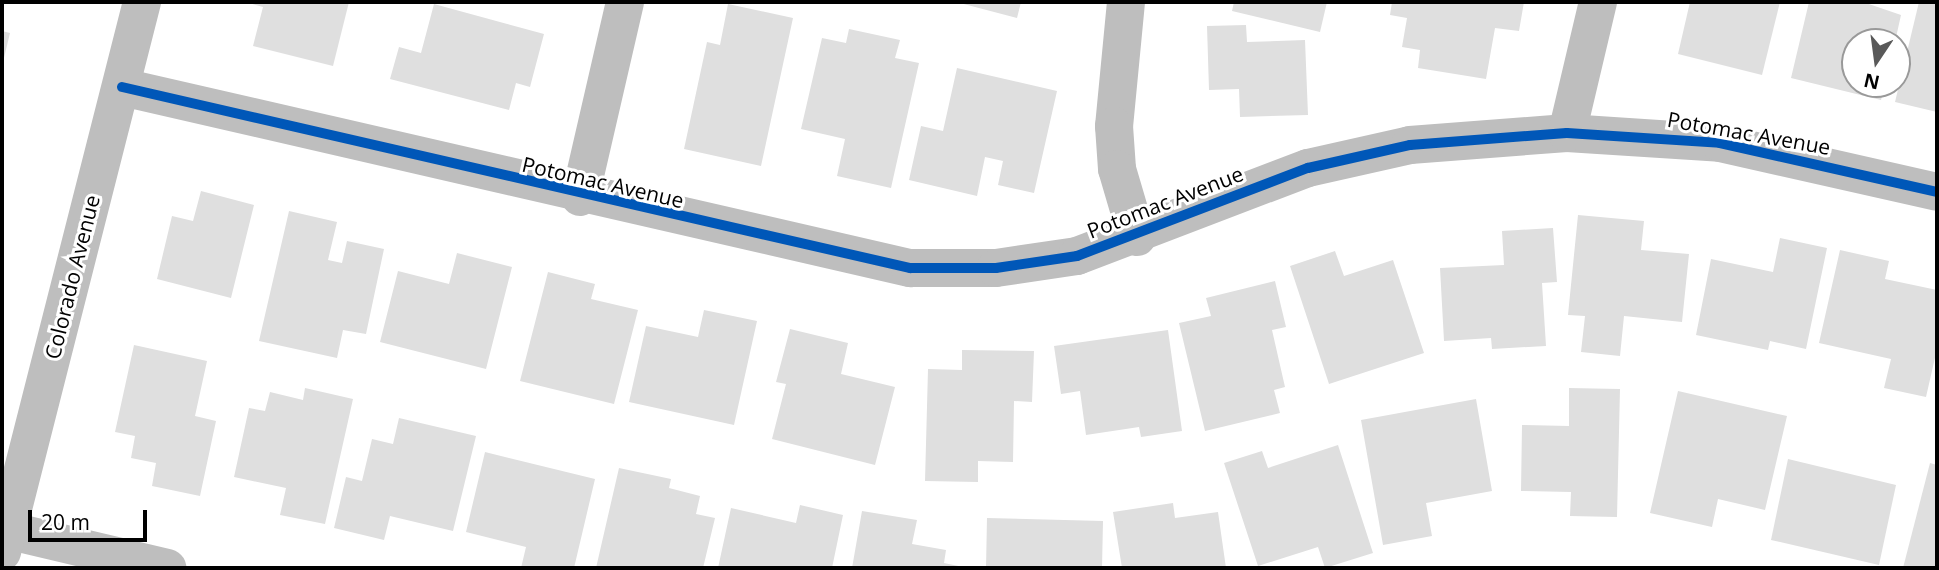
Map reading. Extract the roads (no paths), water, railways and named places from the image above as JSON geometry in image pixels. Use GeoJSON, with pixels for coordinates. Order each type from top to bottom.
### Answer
{"type":"FeatureCollection","features":[{"type":"Feature","properties":{"kind":"street","name":"Colorado Avenue"},"geometry":{"type":"LineString","coordinates":[[4,537],[142,2]]}},
{"type":"Feature","properties":{"kind":"street"},"geometry":{"type":"LineString","coordinates":[[580,197],[625,2]]}},
{"type":"Feature","properties":{"kind":"street"},"geometry":{"type":"LineString","coordinates":[[1126,2],[1114,126],[1117,169],[1137,237]]}},
{"type":"Feature","properties":{"kind":"street"},"geometry":{"type":"LineString","coordinates":[[1567,133],[1598,2]]}},
{"type":"Feature","properties":{"kind":"street","name":"Potomac Avenue"},"geometry":{"type":"LineString","coordinates":[[121,87],[580,197],[910,268],[1031,265],[1137,237],[1308,168],[1410,145],[1567,133],[1720,144],[1937,192]]}},
{"type":"Feature","properties":{"kind":"street"},"geometry":{"type":"LineString","coordinates":[[4,537],[167,568]]}}]}
